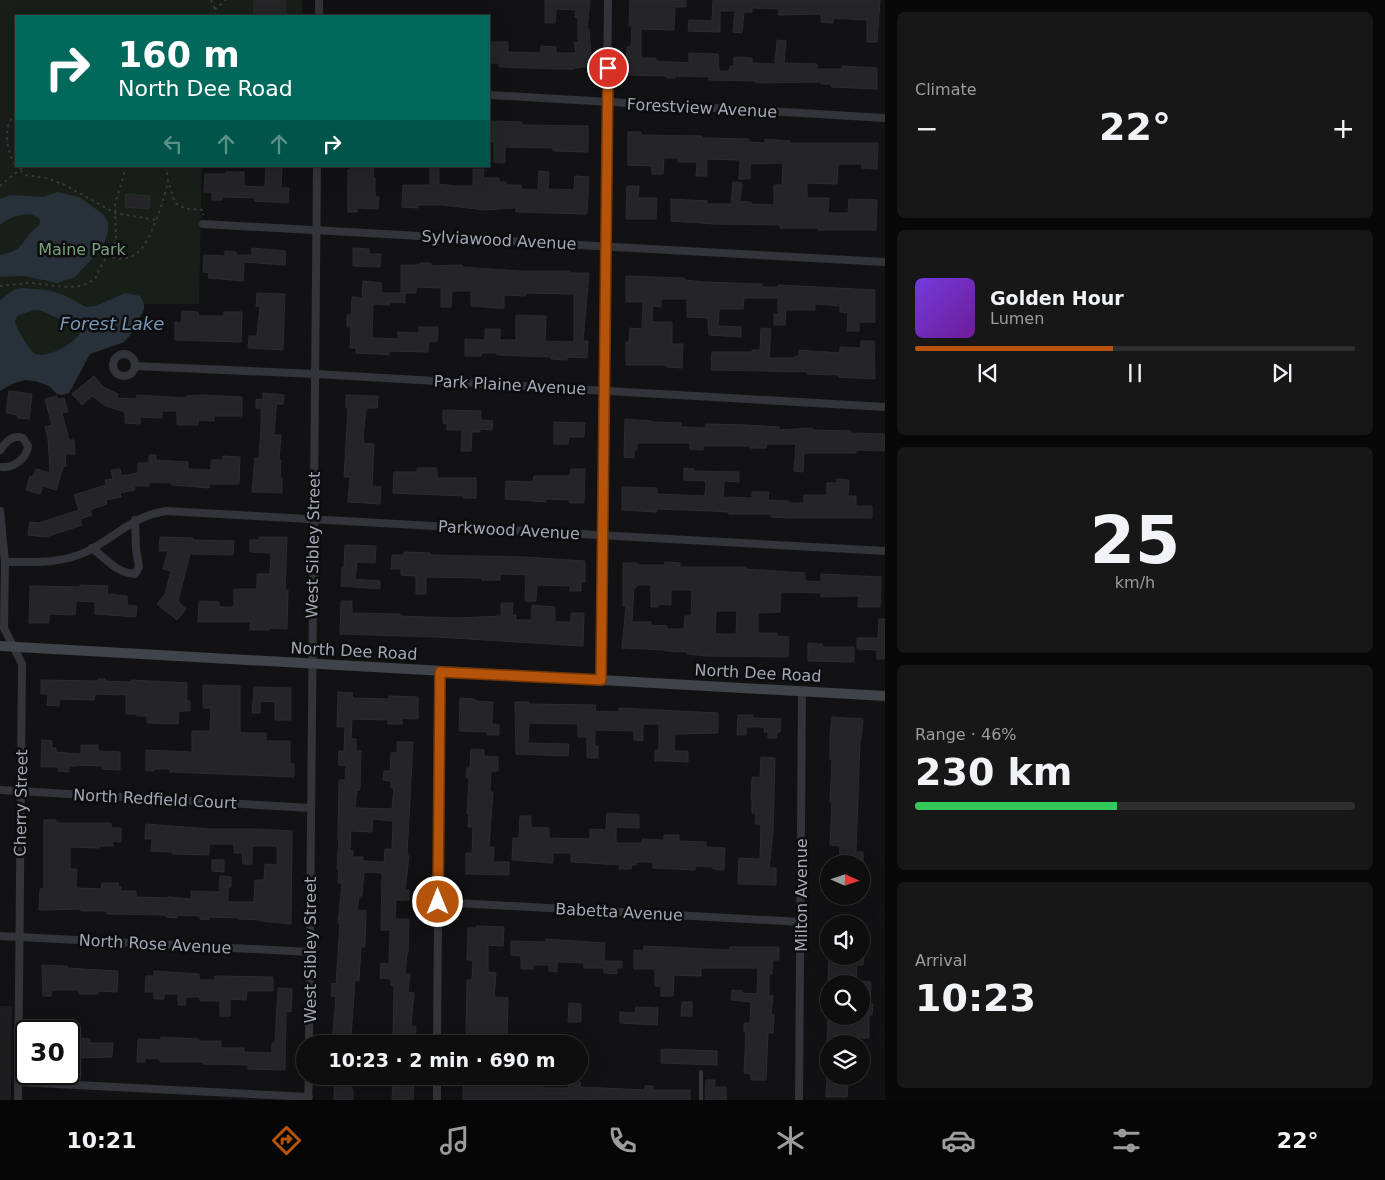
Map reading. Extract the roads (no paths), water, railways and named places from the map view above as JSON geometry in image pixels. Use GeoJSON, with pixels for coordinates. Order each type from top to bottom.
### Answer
{"type":"FeatureCollection","features":[{"type":"Feature","properties":{"kind":"main road","name":"North Dee Road"},"geometry":{"type":"LineString","coordinates":[[0,646],[885,696]]}},
{"type":"Feature","properties":{"kind":"street"},"geometry":{"type":"LineString","coordinates":[[319,0],[319,15]]}},
{"type":"Feature","properties":{"kind":"street"},"geometry":{"type":"LineString","coordinates":[[601,680],[604,535],[608,0]]}},
{"type":"Feature","properties":{"kind":"street","name":"Forestview Avenue"},"geometry":{"type":"LineString","coordinates":[[490,95],[885,118]]}},
{"type":"Feature","properties":{"kind":"street","name":"West Sibley Street"},"geometry":{"type":"LineString","coordinates":[[309,1035],[317,167]]}},
{"type":"Feature","properties":{"kind":"street","name":"Sylviawood Avenue"},"geometry":{"type":"LineString","coordinates":[[202,224],[885,262]]}},
{"type":"Feature","properties":{"kind":"street","name":"Park Plaine Avenue"},"geometry":{"type":"LineString","coordinates":[[135,366],[315,374],[885,406]]}},
{"type":"Feature","properties":{"kind":"street"},"geometry":{"type":"LineString","coordinates":[[0,450],[15,437],[23,438],[28,446],[25,455],[15,464],[10,467],[1,468]]}},
{"type":"Feature","properties":{"kind":"street","name":"Cherry Street"},"geometry":{"type":"LineString","coordinates":[[0,511],[4,562],[4,628],[22,664],[19,1020]]}},
{"type":"Feature","properties":{"kind":"street","name":"Parkwood Avenue"},"geometry":{"type":"LineString","coordinates":[[4,562],[64,560],[92,548],[135,520],[152,513],[166,511],[885,551]]}},
{"type":"Feature","properties":{"kind":"street"},"geometry":{"type":"LineString","coordinates":[[92,548],[126,574],[134,574],[139,567],[135,520]]}},
{"type":"Feature","properties":{"kind":"street"},"geometry":{"type":"LineString","coordinates":[[437,1035],[440,672]]}},
{"type":"Feature","properties":{"kind":"street","name":"Milton Avenue"},"geometry":{"type":"LineString","coordinates":[[799,1100],[802,691]]}},
{"type":"Feature","properties":{"kind":"street","name":"North Redfield Court"},"geometry":{"type":"LineString","coordinates":[[0,790],[310,808]]}},
{"type":"Feature","properties":{"kind":"street","name":"Babetta Avenue"},"geometry":{"type":"LineString","coordinates":[[438,902],[801,922]]}},
{"type":"Feature","properties":{"kind":"street","name":"North Rose Avenue"},"geometry":{"type":"LineString","coordinates":[[0,936],[310,952]]}},
{"type":"Feature","properties":{"kind":"street","name":"Cherry Street"},"geometry":{"type":"LineString","coordinates":[[18,1085],[18,1100]]}},
{"type":"Feature","properties":{"kind":"street"},"geometry":{"type":"LineString","coordinates":[[72,1085],[308,1098],[309,1085]]}},
{"type":"Feature","properties":{"kind":"street"},"geometry":{"type":"LineString","coordinates":[[437,1085],[437,1100]]}},
{"type":"Feature","properties":{"kind":"lane"},"geometry":{"type":"LineString","coordinates":[[701,1072],[701,1100]]}},
{"type":"Feature","properties":{"kind":"water"},"geometry":{"type":"Polygon","coordinates":[[[57,192],[79,197],[103,214],[108,223],[108,231],[100,250],[75,277],[57,283],[24,276],[0,277],[0,255],[9,253],[19,247],[33,230],[39,226],[40,220],[36,216],[26,214],[8,219],[0,225],[0,199],[10,195],[43,197],[57,192]]]}},
{"type":"Feature","properties":{"kind":"water","name":"Forest Lake"},"geometry":{"type":"Polygon","coordinates":[[[22,288],[48,290],[66,296],[86,307],[96,306],[125,293],[140,296],[144,309],[131,334],[124,342],[90,354],[69,393],[57,394],[49,386],[25,380],[12,384],[0,391],[0,300],[14,290],[22,288]],[[38,310],[17,316],[15,322],[24,340],[36,354],[43,355],[61,349],[77,337],[81,331],[81,325],[75,320],[63,320],[38,310]]]}},
{"type":"Feature","properties":{"kind":"park label","name":"Maine Park"},"geometry":{"type":"Point","coordinates":[82,249]}}]}
